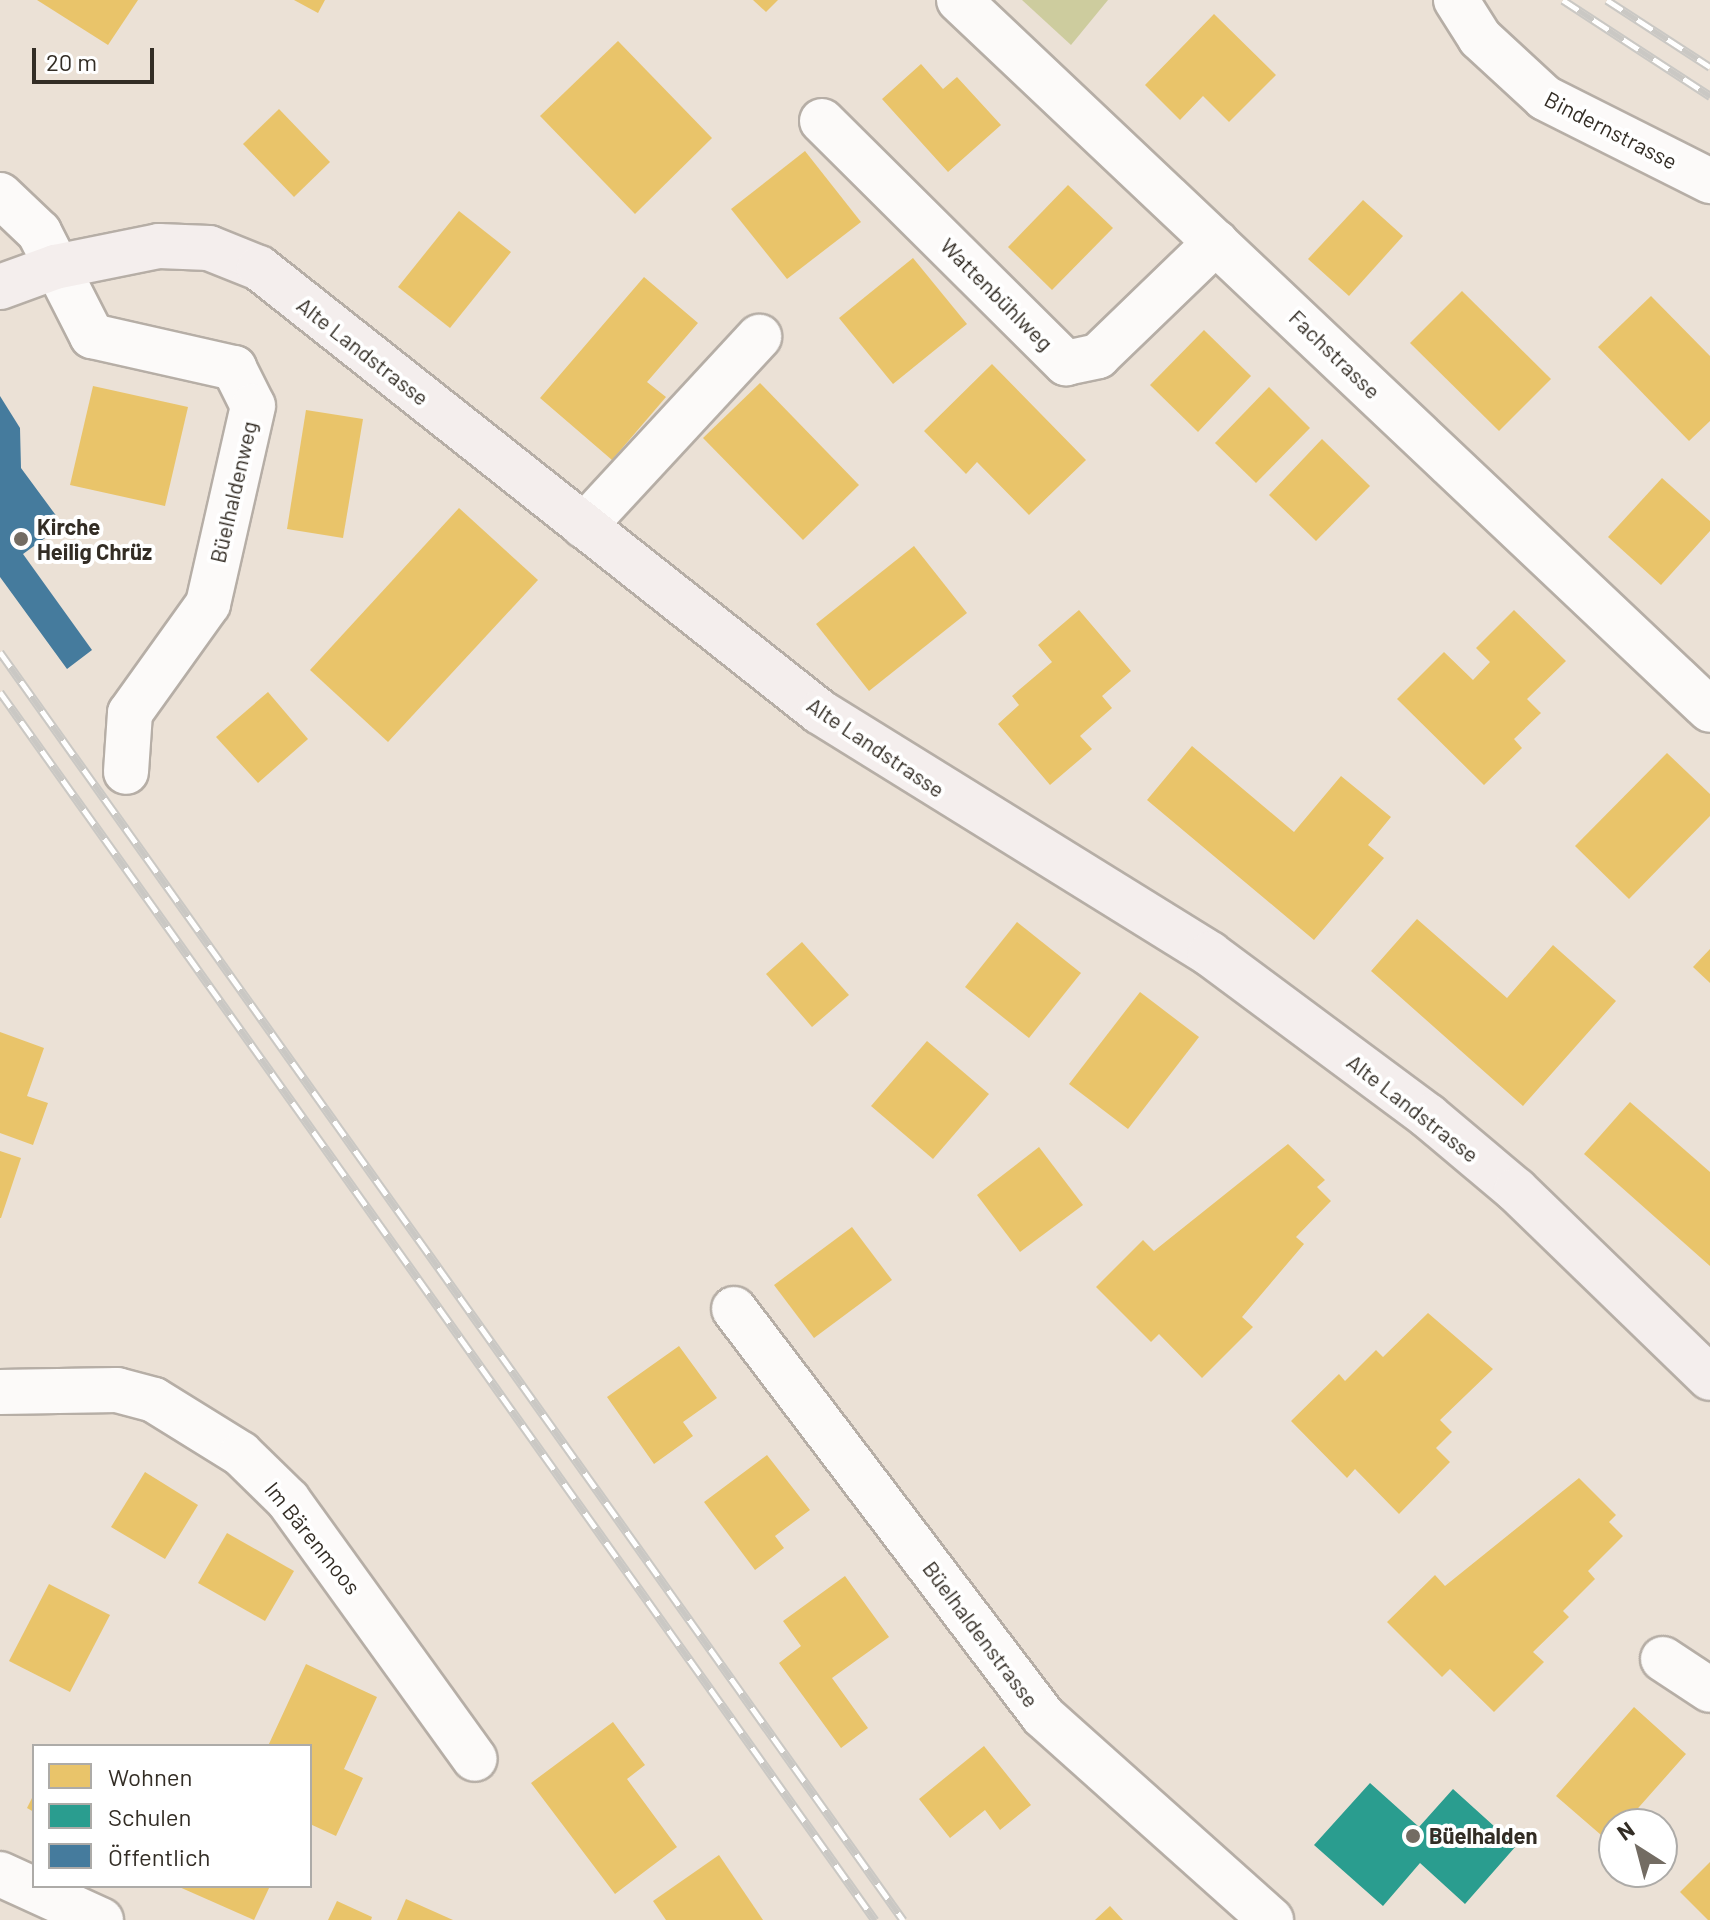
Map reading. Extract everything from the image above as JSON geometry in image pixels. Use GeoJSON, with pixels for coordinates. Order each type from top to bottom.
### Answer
{"type":"FeatureCollection","features":[{"type":"Feature","properties":{"kind":"main road","name":"Alte Landstrasse"},"geometry":{"type":"LineString","coordinates":[[0,287],[55,267],[159,246],[209,248],[259,268],[820,712],[1210,954],[1428,1116],[1710,1378]]}},
{"type":"Feature","properties":{"kind":"street","name":"Fachstrasse"},"geometry":{"type":"LineString","coordinates":[[959,0],[1710,710]]}},
{"type":"Feature","properties":{"kind":"street","name":"Bindernstrasse"},"geometry":{"type":"LineString","coordinates":[[1456,0],[1480,38],[1545,98],[1710,181]]}},
{"type":"Feature","properties":{"kind":"street","name":"Wattenbühlweg"},"geometry":{"type":"LineString","coordinates":[[822,121],[1066,363],[1098,356],[1216,242]]}},
{"type":"Feature","properties":{"kind":"street"},"geometry":{"type":"LineString","coordinates":[[0,195],[39,232],[55,267]]}},
{"type":"Feature","properties":{"kind":"street","name":"Büelhaldenweg"},"geometry":{"type":"LineString","coordinates":[[55,267],[92,336],[234,368],[253,406],[208,604],[130,713],[126,772]]}},
{"type":"Feature","properties":{"kind":"street"},"geometry":{"type":"LineString","coordinates":[[584,526],[759,337]]}},
{"type":"Feature","properties":{"kind":"street","name":"Büelhaldenstrasse"},"geometry":{"type":"LineString","coordinates":[[734,1309],[1043,1716],[1271,1920]]}},
{"type":"Feature","properties":{"kind":"street","name":"Im Bärenmoos"},"geometry":{"type":"LineString","coordinates":[[0,1392],[117,1390],[154,1400],[241,1454],[288,1500],[475,1759]]}},
{"type":"Feature","properties":{"kind":"street"},"geometry":{"type":"LineString","coordinates":[[1663,1659],[1710,1690]]}},
{"type":"Feature","properties":{"kind":"street"},"geometry":{"type":"LineString","coordinates":[[0,1874],[100,1920]]}},
{"type":"Feature","properties":{"kind":"green space"},"geometry":{"type":"Polygon","coordinates":[[[1022,0],[1108,0],[1071,45],[1022,0]]]}},
{"type":"Feature","properties":{"kind":"building: Wohnen"},"geometry":{"type":"Polygon","coordinates":[[[37,0],[138,0],[108,45],[37,0]]]}},
{"type":"Feature","properties":{"kind":"building: Wohnen"},"geometry":{"type":"Polygon","coordinates":[[[294,0],[325,0],[318,13],[294,0]]]}},
{"type":"Feature","properties":{"kind":"building: Wohnen"},"geometry":{"type":"Polygon","coordinates":[[[753,0],[778,0],[766,12],[753,0]]]}},
{"type":"Feature","properties":{"kind":"building: Wohnen"},"geometry":{"type":"Polygon","coordinates":[[[1214,14],[1276,75],[1229,122],[1203,96],[1180,120],[1145,85],[1214,14]]]}},
{"type":"Feature","properties":{"kind":"building: Wohnen"},"geometry":{"type":"Polygon","coordinates":[[[618,41],[712,138],[635,214],[540,116],[618,41]]]}},
{"type":"Feature","properties":{"kind":"building: Wohnen"},"geometry":{"type":"Polygon","coordinates":[[[921,64],[943,89],[957,77],[1001,125],[948,172],[882,99],[921,64]]]}},
{"type":"Feature","properties":{"kind":"building: Wohnen"},"geometry":{"type":"Polygon","coordinates":[[[279,109],[330,162],[294,197],[243,144],[279,109]]]}},
{"type":"Feature","properties":{"kind":"building: Wohnen"},"geometry":{"type":"Polygon","coordinates":[[[805,151],[861,222],[787,279],[731,209],[805,151]]]}},
{"type":"Feature","properties":{"kind":"building: Wohnen"},"geometry":{"type":"Polygon","coordinates":[[[1068,185],[1113,228],[1052,290],[1008,247],[1068,185]]]}},
{"type":"Feature","properties":{"kind":"building: Wohnen"},"geometry":{"type":"Polygon","coordinates":[[[1363,200],[1403,236],[1349,296],[1308,259],[1363,200]]]}},
{"type":"Feature","properties":{"kind":"building: Wohnen"},"geometry":{"type":"Polygon","coordinates":[[[459,211],[511,252],[450,328],[398,287],[459,211]]]}},
{"type":"Feature","properties":{"kind":"building: Wohnen"},"geometry":{"type":"Polygon","coordinates":[[[913,258],[967,324],[893,384],[839,318],[913,258]]]}},
{"type":"Feature","properties":{"kind":"building: Wohnen"},"geometry":{"type":"Polygon","coordinates":[[[644,277],[698,323],[647,382],[666,397],[612,460],[540,398],[644,277]]]}},
{"type":"Feature","properties":{"kind":"building: Wohnen"},"geometry":{"type":"Polygon","coordinates":[[[1462,291],[1551,379],[1499,431],[1410,343],[1462,291]]]}},
{"type":"Feature","properties":{"kind":"building: Wohnen"},"geometry":{"type":"Polygon","coordinates":[[[1651,296],[1710,356],[1710,421],[1689,441],[1598,347],[1651,296]]]}},
{"type":"Feature","properties":{"kind":"building: Wohnen"},"geometry":{"type":"Polygon","coordinates":[[[1204,330],[1251,376],[1198,432],[1150,385],[1204,330]]]}},
{"type":"Feature","properties":{"kind":"building: Wohnen"},"geometry":{"type":"Polygon","coordinates":[[[992,364],[1086,460],[1029,515],[977,462],[966,474],[924,431],[992,364]]]}},
{"type":"Feature","properties":{"kind":"building: Wohnen"},"geometry":{"type":"Polygon","coordinates":[[[760,383],[859,485],[803,540],[703,438],[760,383]]]}},
{"type":"Feature","properties":{"kind":"building: Wohnen"},"geometry":{"type":"Polygon","coordinates":[[[93,386],[188,407],[165,506],[70,485],[93,386]]]}},
{"type":"Feature","properties":{"kind":"building: Wohnen"},"geometry":{"type":"Polygon","coordinates":[[[1269,387],[1310,428],[1256,483],[1215,443],[1269,387]]]}},
{"type":"Feature","properties":{"kind":"building: Wohnen"},"geometry":{"type":"Polygon","coordinates":[[[306,410],[363,419],[343,538],[287,529],[306,410]]]}},
{"type":"Feature","properties":{"kind":"building: Wohnen"},"geometry":{"type":"Polygon","coordinates":[[[1322,439],[1370,486],[1316,541],[1269,495],[1322,439]]]}},
{"type":"Feature","properties":{"kind":"building: Wohnen"},"geometry":{"type":"Polygon","coordinates":[[[1662,478],[1710,521],[1710,531],[1661,585],[1608,537],[1662,478]]]}},
{"type":"Feature","properties":{"kind":"building: Wohnen"},"geometry":{"type":"Polygon","coordinates":[[[459,508],[538,580],[388,742],[310,670],[459,508]]]}},
{"type":"Feature","properties":{"kind":"building: Wohnen"},"geometry":{"type":"Polygon","coordinates":[[[914,546],[967,613],[869,691],[816,624],[914,546]]]}},
{"type":"Feature","properties":{"kind":"building: Wohnen"},"geometry":{"type":"Polygon","coordinates":[[[1079,610],[1131,671],[1102,696],[1112,708],[1080,736],[1092,749],[1050,785],[998,724],[1019,705],[1012,696],[1052,662],[1038,645],[1079,610]]]}},
{"type":"Feature","properties":{"kind":"building: Wohnen"},"geometry":{"type":"Polygon","coordinates":[[[1514,610],[1566,661],[1527,699],[1541,713],[1514,739],[1522,748],[1484,785],[1397,699],[1444,652],[1473,680],[1490,662],[1476,648],[1514,610]]]}},
{"type":"Feature","properties":{"kind":"building: Wohnen"},"geometry":{"type":"Polygon","coordinates":[[[268,692],[308,739],[258,783],[216,737],[268,692]]]}},
{"type":"Feature","properties":{"kind":"building: Wohnen"},"geometry":{"type":"Polygon","coordinates":[[[1192,746],[1294,832],[1341,776],[1391,817],[1368,845],[1384,858],[1314,940],[1147,800],[1192,746]]]}},
{"type":"Feature","properties":{"kind":"building: Wohnen"},"geometry":{"type":"Polygon","coordinates":[[[1667,753],[1710,794],[1710,816],[1629,899],[1575,846],[1667,753]]]}},
{"type":"Feature","properties":{"kind":"building: Wohnen"},"geometry":{"type":"Polygon","coordinates":[[[1417,919],[1507,998],[1553,945],[1616,1001],[1523,1106],[1371,971],[1417,919]]]}},
{"type":"Feature","properties":{"kind":"building: Wohnen"},"geometry":{"type":"Polygon","coordinates":[[[1017,922],[1081,973],[1029,1038],[965,987],[1017,922]]]}},
{"type":"Feature","properties":{"kind":"building: Wohnen"},"geometry":{"type":"Polygon","coordinates":[[[802,942],[849,995],[812,1027],[766,974],[802,942]]]}},
{"type":"Feature","properties":{"kind":"building: Wohnen"},"geometry":{"type":"Polygon","coordinates":[[[1710,949],[1710,983],[1693,967],[1710,949]]]}},
{"type":"Feature","properties":{"kind":"building: Wohnen"},"geometry":{"type":"Polygon","coordinates":[[[1140,992],[1199,1037],[1128,1129],[1069,1084],[1140,992]]]}},
{"type":"Feature","properties":{"kind":"building: Wohnen"},"geometry":{"type":"Polygon","coordinates":[[[0,1032],[44,1048],[27,1096],[48,1103],[33,1145],[0,1133],[0,1032]]]}},
{"type":"Feature","properties":{"kind":"building: Wohnen"},"geometry":{"type":"Polygon","coordinates":[[[927,1041],[989,1094],[933,1159],[871,1106],[927,1041]]]}},
{"type":"Feature","properties":{"kind":"building: Wohnen"},"geometry":{"type":"Polygon","coordinates":[[[1630,1102],[1710,1172],[1710,1266],[1584,1154],[1630,1102]]]}},
{"type":"Feature","properties":{"kind":"building: Wohnen"},"geometry":{"type":"Polygon","coordinates":[[[1288,1144],[1325,1180],[1317,1187],[1331,1201],[1296,1237],[1304,1244],[1242,1317],[1253,1327],[1202,1378],[1159,1334],[1151,1342],[1096,1287],[1143,1240],[1154,1251],[1288,1144]]]}},
{"type":"Feature","properties":{"kind":"building: Wohnen"},"geometry":{"type":"Polygon","coordinates":[[[1039,1147],[1083,1205],[1020,1252],[977,1195],[1039,1147]]]}},
{"type":"Feature","properties":{"kind":"building: Wohnen"},"geometry":{"type":"Polygon","coordinates":[[[0,1151],[21,1158],[1,1218],[0,1218],[0,1151]]]}},
{"type":"Feature","properties":{"kind":"building: Wohnen"},"geometry":{"type":"Polygon","coordinates":[[[852,1227],[892,1280],[814,1338],[774,1285],[852,1227]]]}},
{"type":"Feature","properties":{"kind":"building: Wohnen"},"geometry":{"type":"Polygon","coordinates":[[[1428,1313],[1493,1369],[1440,1420],[1452,1432],[1436,1448],[1450,1462],[1399,1514],[1355,1469],[1347,1478],[1291,1421],[1339,1374],[1345,1381],[1376,1350],[1383,1357],[1428,1313]]]}},
{"type":"Feature","properties":{"kind":"building: Wohnen"},"geometry":{"type":"Polygon","coordinates":[[[679,1346],[717,1398],[683,1422],[693,1436],[654,1464],[607,1397],[679,1346]]]}},
{"type":"Feature","properties":{"kind":"building: Wohnen"},"geometry":{"type":"Polygon","coordinates":[[[767,1455],[810,1510],[775,1536],[784,1548],[755,1570],[704,1502],[767,1455]]]}},
{"type":"Feature","properties":{"kind":"building: Wohnen"},"geometry":{"type":"Polygon","coordinates":[[[145,1472],[198,1505],[165,1559],[111,1527],[145,1472]]]}},
{"type":"Feature","properties":{"kind":"building: Wohnen"},"geometry":{"type":"Polygon","coordinates":[[[1579,1478],[1616,1515],[1609,1522],[1623,1536],[1588,1571],[1595,1579],[1563,1611],[1569,1617],[1533,1652],[1544,1662],[1494,1712],[1450,1669],[1442,1677],[1387,1622],[1435,1575],[1445,1586],[1579,1478]]]}},
{"type":"Feature","properties":{"kind":"building: Wohnen"},"geometry":{"type":"Polygon","coordinates":[[[227,1533],[294,1571],[265,1621],[198,1583],[227,1533]]]}},
{"type":"Feature","properties":{"kind":"building: Wohnen"},"geometry":{"type":"Polygon","coordinates":[[[845,1576],[889,1637],[832,1678],[868,1728],[841,1748],[779,1663],[801,1646],[783,1621],[845,1576]]]}},
{"type":"Feature","properties":{"kind":"building: Wohnen"},"geometry":{"type":"Polygon","coordinates":[[[49,1584],[110,1615],[70,1692],[9,1661],[49,1584]]]}},
{"type":"Feature","properties":{"kind":"building: Wohnen"},"geometry":{"type":"Polygon","coordinates":[[[306,1664],[377,1697],[344,1769],[363,1778],[336,1836],[312,1825],[312,1744],[269,1744],[306,1664]]]}},
{"type":"Feature","properties":{"kind":"building: Wohnen"},"geometry":{"type":"Polygon","coordinates":[[[1634,1707],[1686,1754],[1638,1808],[1598,1808],[1598,1832],[1556,1796],[1634,1707]]]}},
{"type":"Feature","properties":{"kind":"building: Wohnen"},"geometry":{"type":"Polygon","coordinates":[[[613,1722],[645,1765],[627,1779],[677,1847],[615,1894],[531,1783],[613,1722]]]}},
{"type":"Feature","properties":{"kind":"building: Wohnen"},"geometry":{"type":"Polygon","coordinates":[[[984,1746],[1031,1805],[1000,1830],[985,1810],[950,1838],[919,1799],[984,1746]]]}},
{"type":"Feature","properties":{"kind":"building: Wohnen"},"geometry":{"type":"Polygon","coordinates":[[[719,1855],[763,1920],[666,1920],[653,1901],[719,1855]]]}},
{"type":"Feature","properties":{"kind":"building: Wohnen"},"geometry":{"type":"Polygon","coordinates":[[[1710,1862],[1710,1920],[1708,1920],[1680,1892],[1710,1862]]]}},
{"type":"Feature","properties":{"kind":"building: Wohnen"},"geometry":{"type":"Polygon","coordinates":[[[182,1888],[269,1888],[254,1920],[182,1888]]]}},
{"type":"Feature","properties":{"kind":"building: Wohnen"},"geometry":{"type":"Polygon","coordinates":[[[406,1899],[453,1920],[397,1920],[406,1899]]]}},
{"type":"Feature","properties":{"kind":"building: Wohnen"},"geometry":{"type":"Polygon","coordinates":[[[337,1901],[372,1917],[371,1920],[328,1920],[337,1901]]]}},
{"type":"Feature","properties":{"kind":"building: Wohnen"},"geometry":{"type":"Polygon","coordinates":[[[1110,1906],[1123,1920],[1095,1920],[1110,1906]]]}},
{"type":"Feature","properties":{"kind":"building: Schulen","name":"Büelhalden"},"geometry":{"type":"Polygon","coordinates":[[[1370,1783],[1419,1827],[1453,1789],[1516,1846],[1465,1904],[1420,1863],[1383,1906],[1314,1845],[1370,1783]]]}},
{"type":"Feature","properties":{"kind":"building: Öffentlich","name":"Kirche Heilig Chrüz"},"geometry":{"type":"Polygon","coordinates":[[[0,396],[20,428],[21,468],[63,525],[23,554],[92,650],[67,669],[0,577],[0,396]]]}},
{"type":"Feature","properties":{"kind":"railway"},"geometry":{"type":"LineString","coordinates":[[1563,0],[1710,96]]}},
{"type":"Feature","properties":{"kind":"railway"},"geometry":{"type":"LineString","coordinates":[[1607,0],[1710,67]]}},
{"type":"Feature","properties":{"kind":"railway"},"geometry":{"type":"LineString","coordinates":[[0,652],[903,1920]]}},
{"type":"Feature","properties":{"kind":"railway"},"geometry":{"type":"LineString","coordinates":[[0,692],[875,1920]]}},
{"type":"Feature","properties":{"kind":"place","name":"Kirche Heilig Chrüz"},"geometry":{"type":"Point","coordinates":[21,539]}},
{"type":"Feature","properties":{"kind":"place","name":"Büelhalden"},"geometry":{"type":"Point","coordinates":[1413,1836]}}]}
